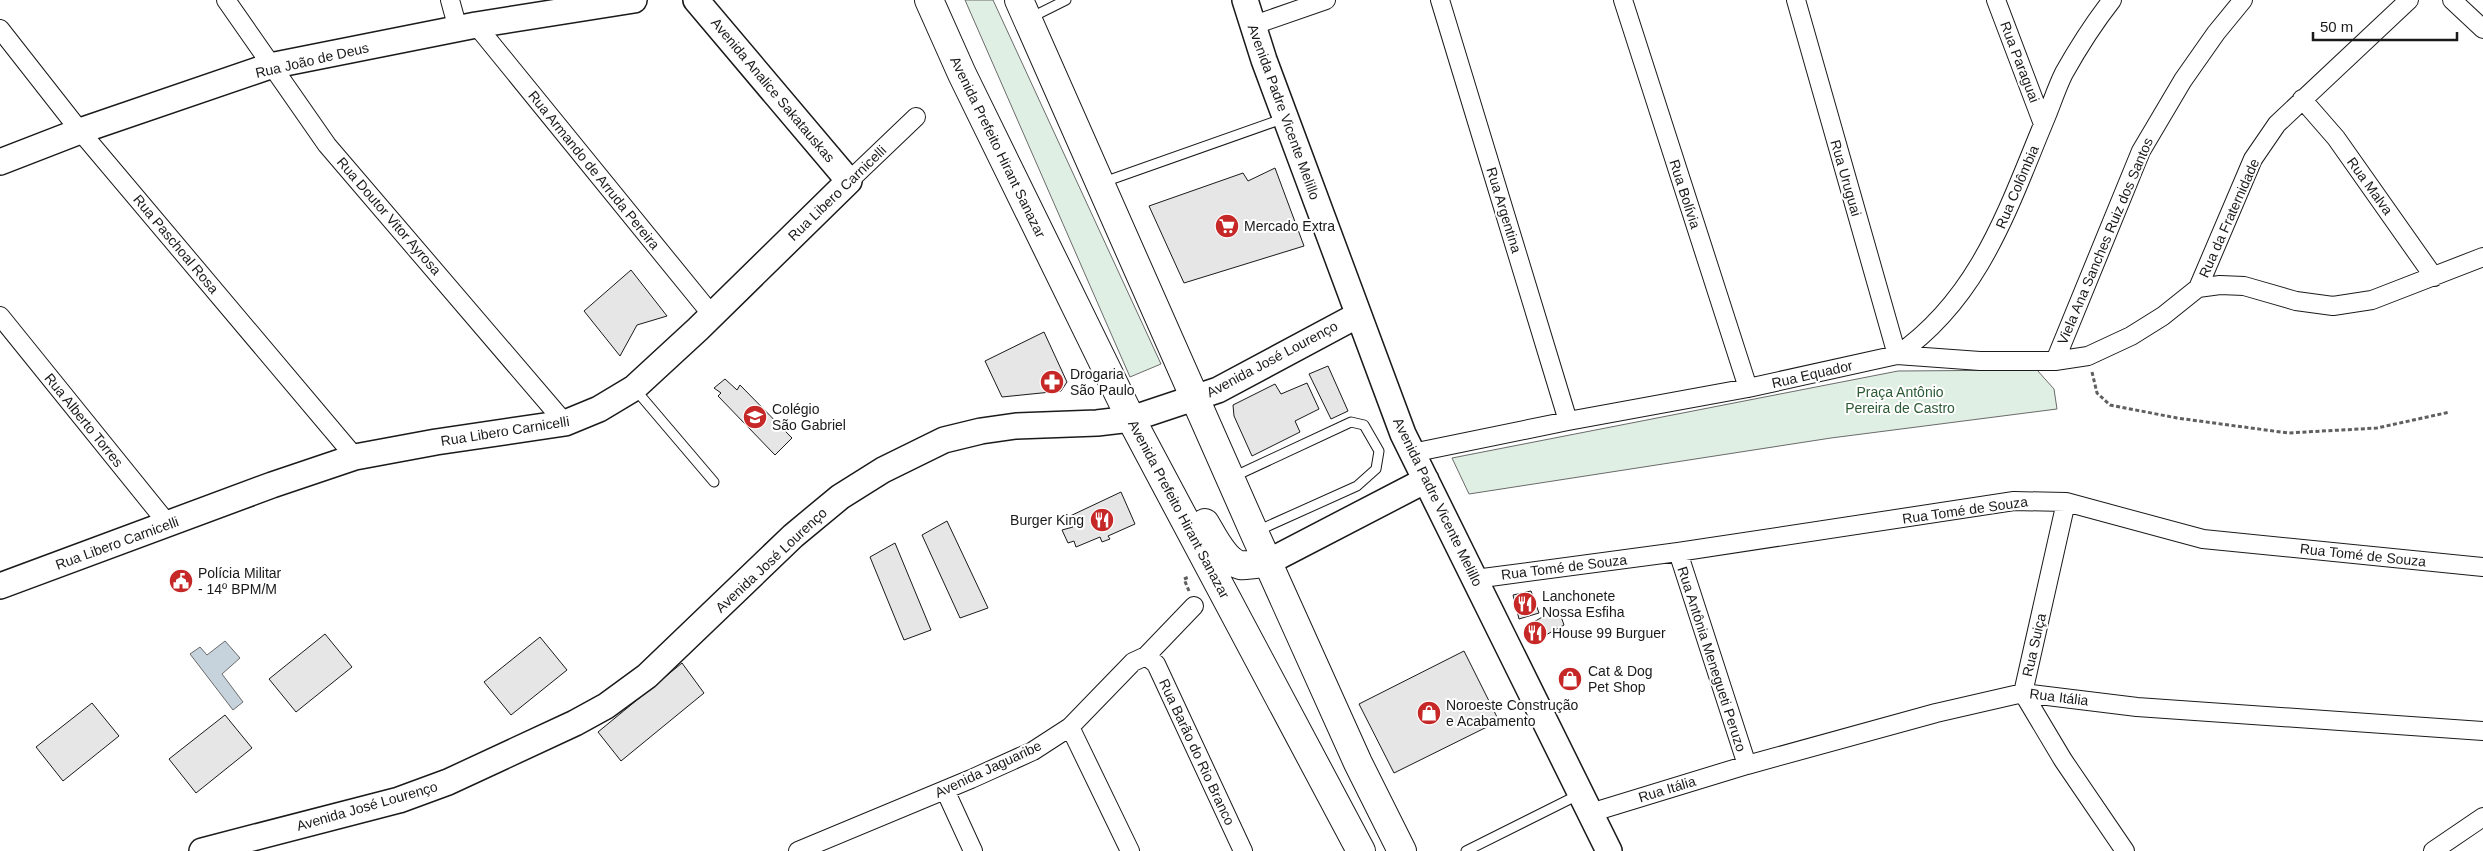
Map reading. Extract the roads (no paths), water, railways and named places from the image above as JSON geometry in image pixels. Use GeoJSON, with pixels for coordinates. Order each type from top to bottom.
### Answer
{"type":"FeatureCollection","features":[{"type":"Feature","properties":{"kind":"main road","name":"Rua João de Deus"},"geometry":{"type":"LineString","coordinates":[[0,162],[80,131],[270,66],[467,27],[606,2],[634,0]]}},
{"type":"Feature","properties":{"kind":"main road","name":"Avenida Analice Sakatauskas"},"geometry":{"type":"LineString","coordinates":[[696,0],[849,181]]}},
{"type":"Feature","properties":{"kind":"main road","name":"Avenida Padre Vicente Melillo"},"geometry":{"type":"LineString","coordinates":[[1245,0],[1285,117],[1358,315],[1412,453],[1609,851]]}},
{"type":"Feature","properties":{"kind":"main road","name":"Avenida Prefeito Hirant Sanazar"},"geometry":{"type":"LineString","coordinates":[[931,2],[962,74],[1131,419],[1361,851]]}},
{"type":"Feature","properties":{"kind":"main road"},"geometry":{"type":"LineString","coordinates":[[1023,10],[1358,763],[1402,851]]}},
{"type":"Feature","properties":{"kind":"main road","name":"Rua Libero Carnicelli"},"geometry":{"type":"LineString","coordinates":[[0,586],[272,484],[355,457],[436,442],[565,423],[599,409],[634,388],[712,315],[849,181]]}},
{"type":"Feature","properties":{"kind":"main road","name":"Avenida José Lourenço"},"geometry":{"type":"LineString","coordinates":[[202,851],[399,800],[448,782],[583,719],[606,706],[647,676],[793,536],[840,497],[884,470],[944,440],[981,431],[1016,426],[1097,423],[1131,419],[1218,390],[1358,315]]}},
{"type":"Feature","properties":{"kind":"main road"},"geometry":{"type":"LineString","coordinates":[[1161,474],[1183,490],[1217,543],[1233,561],[1241,565],[1268,562],[1426,480]]}},
{"type":"Feature","properties":{"kind":"street","name":"Rua Doutor Vitor Ayrosa"},"geometry":{"type":"LineString","coordinates":[[226,0],[270,66],[327,145],[565,423]]}},
{"type":"Feature","properties":{"kind":"street"},"geometry":{"type":"LineString","coordinates":[[450,0],[467,27]]}},
{"type":"Feature","properties":{"kind":"street"},"geometry":{"type":"LineString","coordinates":[[1254,25],[1326,0]]}},
{"type":"Feature","properties":{"kind":"street","name":"Rua Argentina"},"geometry":{"type":"LineString","coordinates":[[1440,0],[1568,421]]}},
{"type":"Feature","properties":{"kind":"street","name":"Rua Bolívia"},"geometry":{"type":"LineString","coordinates":[[1623,0],[1748,388]]}},
{"type":"Feature","properties":{"kind":"street","name":"Rua Uruguai"},"geometry":{"type":"LineString","coordinates":[[1796,0],[1897,355]]}},
{"type":"Feature","properties":{"kind":"street","name":"Rua Paraguai"},"geometry":{"type":"LineString","coordinates":[[1996,0],[2043,124]]}},
{"type":"Feature","properties":{"kind":"street","name":"Rua Colômbia"},"geometry":{"type":"LineString","coordinates":[[1897,355],[1919,340],[1966,287],[1991,246],[2064,74],[2112,0]]}},
{"type":"Feature","properties":{"kind":"street","name":"Viela Ana Sanches Ruiz dos Santos"},"geometry":{"type":"LineString","coordinates":[[2054,361],[2141,151],[2182,80],[2243,0]]}},
{"type":"Feature","properties":{"kind":"street","name":"Rua da Fraternidade"},"geometry":{"type":"LineString","coordinates":[[2198,288],[2253,159],[2277,124],[2409,0]]}},
{"type":"Feature","properties":{"kind":"street"},"geometry":{"type":"LineString","coordinates":[[2452,0],[2483,29]]}},
{"type":"Feature","properties":{"kind":"street","name":"Rua Armando de Arruda Pereira"},"geometry":{"type":"LineString","coordinates":[[467,27],[712,315]]}},
{"type":"Feature","properties":{"kind":"street","name":"Rua Paschoal Rosa"},"geometry":{"type":"LineString","coordinates":[[0,29],[80,131],[355,457]]}},
{"type":"Feature","properties":{"kind":"street","name":"Rua Malva"},"geometry":{"type":"LineString","coordinates":[[2302,99],[2336,138],[2434,277]]}},
{"type":"Feature","properties":{"kind":"street","name":"Rua Libero Carnicelli"},"geometry":{"type":"LineString","coordinates":[[849,181],[916,117]]}},
{"type":"Feature","properties":{"kind":"street"},"geometry":{"type":"LineString","coordinates":[[2198,288],[2220,285],[2244,286],[2296,301],[2333,306],[2372,300],[2483,257]]}},
{"type":"Feature","properties":{"kind":"street","name":"Rua Equador"},"geometry":{"type":"LineString","coordinates":[[1412,453],[1568,421],[1748,388],[1897,355],[1980,361],[2054,361],[2088,356],[2147,326],[2198,288]]}},
{"type":"Feature","properties":{"kind":"street","name":"Rua Alberto Torres"},"geometry":{"type":"LineString","coordinates":[[0,316],[168,524]]}},
{"type":"Feature","properties":{"kind":"street","name":"Rua Tomé de Souza"},"geometry":{"type":"LineString","coordinates":[[1475,579],[1678,552],[2014,501],[2066,502],[2203,539],[2483,567]]}},
{"type":"Feature","properties":{"kind":"street","name":"Rua Suiça"},"geometry":{"type":"LineString","coordinates":[[2066,502],[2024,693],[2063,760],[2125,851]]}},
{"type":"Feature","properties":{"kind":"street","name":"Rua Antônia Menegueti Peruzo"},"geometry":{"type":"LineString","coordinates":[[1678,552],[1746,765]]}},
{"type":"Feature","properties":{"kind":"street","name":"Avenida Jaguaribe"},"geometry":{"type":"LineString","coordinates":[[809,849],[1033,751],[1070,727],[1133,662],[1146,656],[1194,606]]}},
{"type":"Feature","properties":{"kind":"street","name":"Rua Barão do Rio Branco"},"geometry":{"type":"LineString","coordinates":[[1146,656],[1156,664],[1243,851]]}},
{"type":"Feature","properties":{"kind":"street","name":"Rua Itália"},"geometry":{"type":"LineString","coordinates":[[1586,803],[1746,765],[1936,713],[2024,693],[2137,706],[2483,731]]}},
{"type":"Feature","properties":{"kind":"street"},"geometry":{"type":"LineString","coordinates":[[1070,727],[1130,851]]}},
{"type":"Feature","properties":{"kind":"street"},"geometry":{"type":"LineString","coordinates":[[944,790],[974,851]]}},
{"type":"Feature","properties":{"kind":"street"},"geometry":{"type":"LineString","coordinates":[[2433,851],[2483,817]]}},
{"type":"Feature","properties":{"kind":"lane"},"geometry":{"type":"LineString","coordinates":[[1023,10],[1066,0]]}},
{"type":"Feature","properties":{"kind":"lane"},"geometry":{"type":"LineString","coordinates":[[1099,183],[1285,117]]}},
{"type":"Feature","properties":{"kind":"lane"},"geometry":{"type":"LineString","coordinates":[[634,388],[714,482]]}},
{"type":"Feature","properties":{"kind":"lane"},"geometry":{"type":"LineString","coordinates":[[1230,478],[1351,422],[1364,425],[1379,451],[1376,469],[1357,486],[1254,532]]}},
{"type":"Feature","properties":{"kind":"lane"},"geometry":{"type":"LineString","coordinates":[[1466,851],[1586,803]]}},
{"type":"Feature","properties":{"kind":"place","name":"Mercado Extra"},"geometry":{"type":"Point","coordinates":[1227,226]}},
{"type":"Feature","properties":{"kind":"place","name":"Drogaria São Paulo"},"geometry":{"type":"Point","coordinates":[1052,382]}},
{"type":"Feature","properties":{"kind":"place","name":"Colégio São Gabriel"},"geometry":{"type":"Point","coordinates":[755,417]}},
{"type":"Feature","properties":{"kind":"place","name":"Burger King"},"geometry":{"type":"Point","coordinates":[1102,520]}},
{"type":"Feature","properties":{"kind":"place","name":"Polícia Militar - 14º BPM/M"},"geometry":{"type":"Point","coordinates":[181,581]}},
{"type":"Feature","properties":{"kind":"place","name":"Lanchonete Nossa Esfiha"},"geometry":{"type":"Point","coordinates":[1525,604]}},
{"type":"Feature","properties":{"kind":"place","name":"House 99 Burguer"},"geometry":{"type":"Point","coordinates":[1535,633]}},
{"type":"Feature","properties":{"kind":"place","name":"Cat & Dog Pet Shop"},"geometry":{"type":"Point","coordinates":[1570,679]}},
{"type":"Feature","properties":{"kind":"place","name":"Noroeste Construção e Acabamento"},"geometry":{"type":"Point","coordinates":[1429,713]}},
{"type":"Feature","properties":{"kind":"park label","name":"Praça Antônio Pereira de Castro"},"geometry":{"type":"Point","coordinates":[1900,400]}}]}
